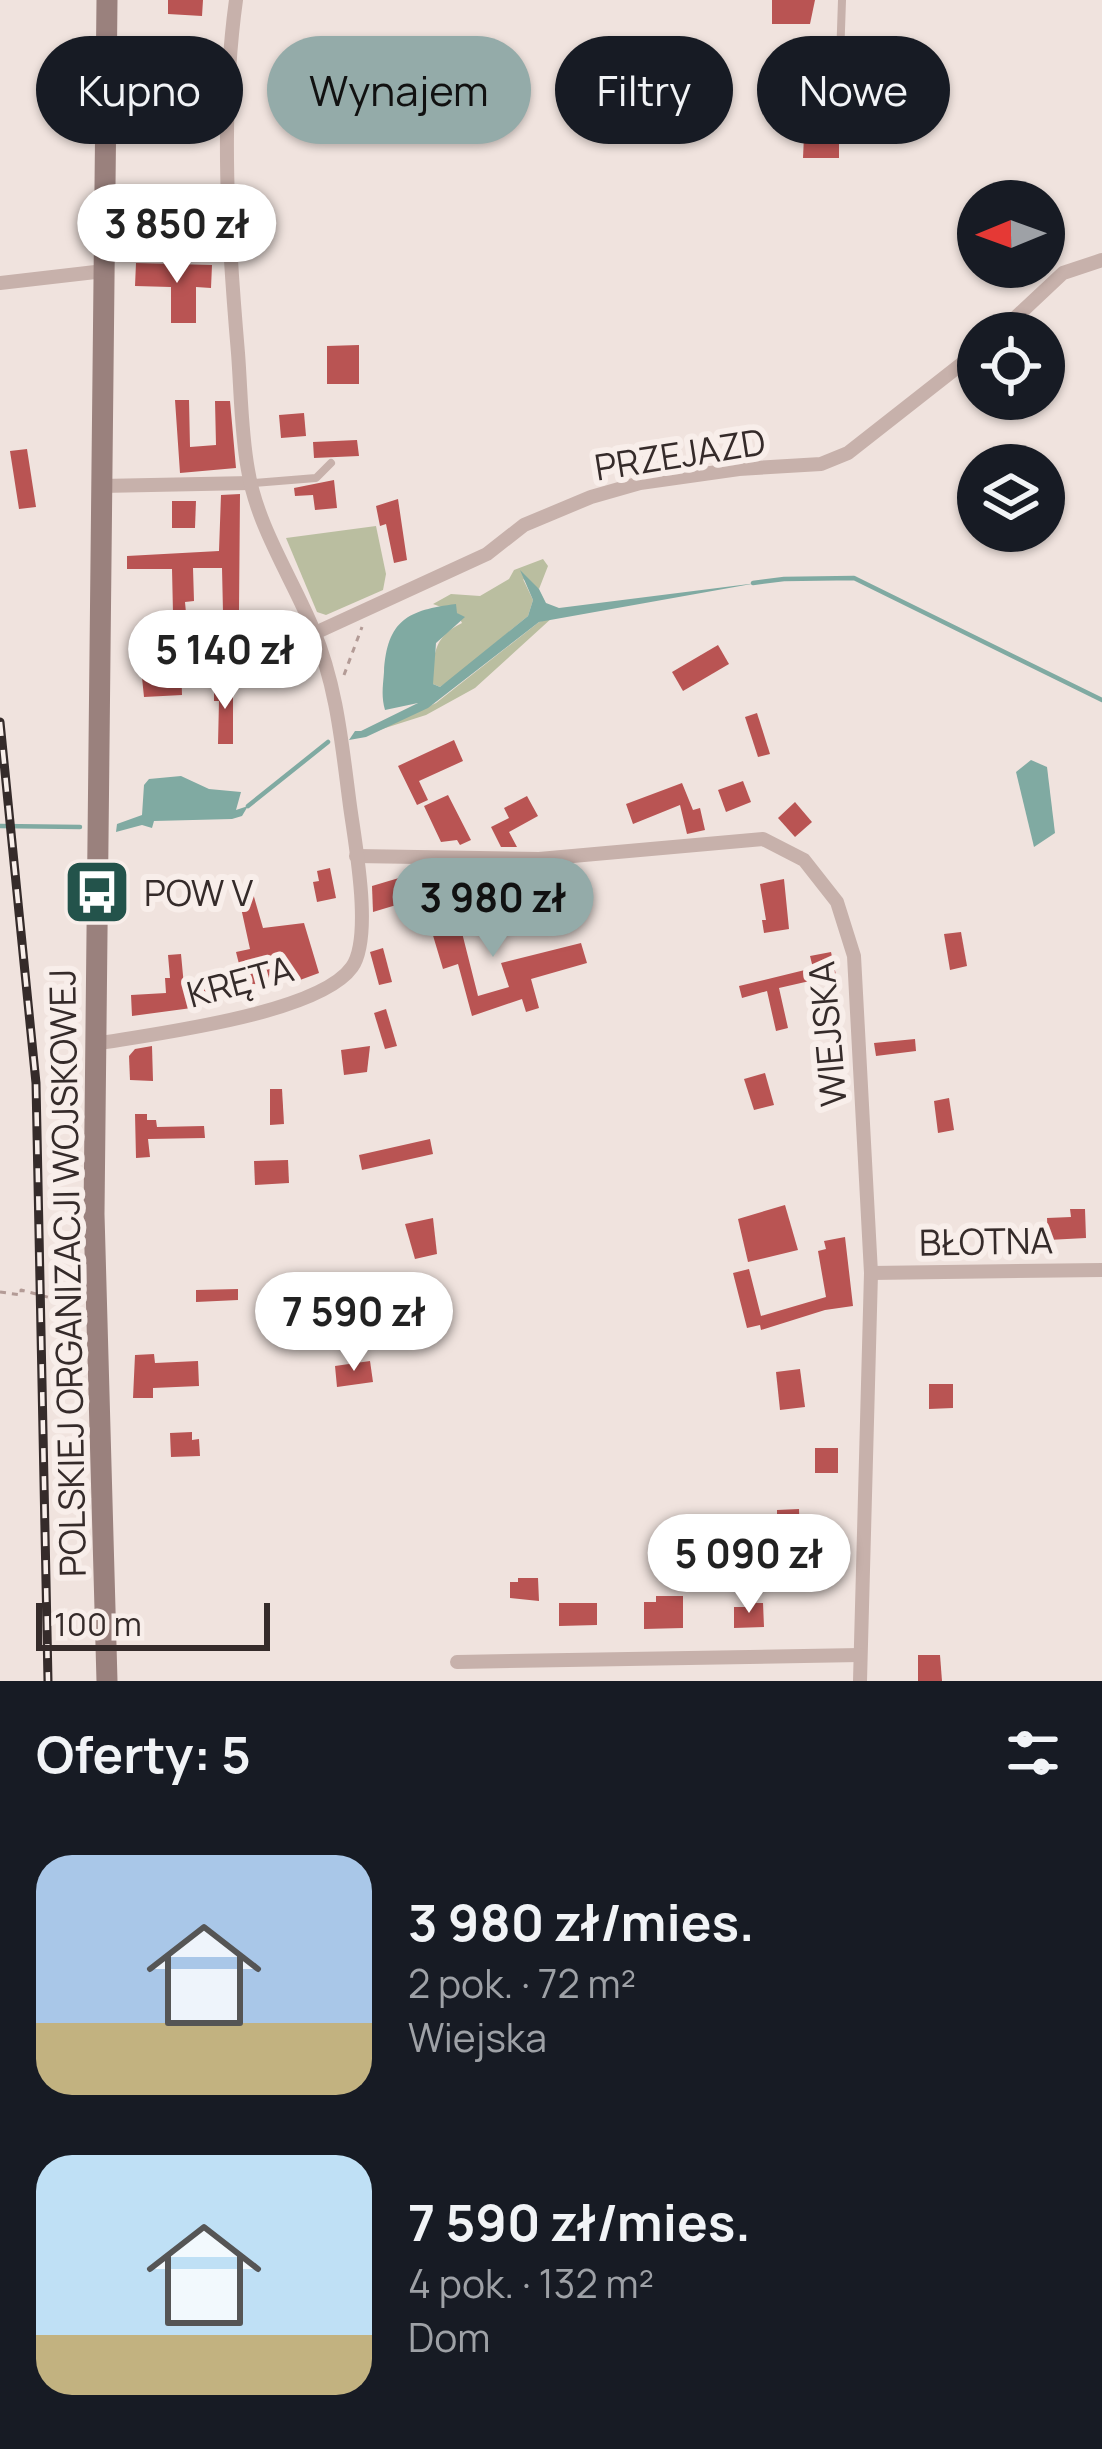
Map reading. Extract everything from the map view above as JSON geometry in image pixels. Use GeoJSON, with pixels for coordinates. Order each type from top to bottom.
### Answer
{"type":"FeatureCollection","features":[{"type":"Feature","properties":{"kind":"main road","name":"POLSKIEJ ORGANIZACJI WOJSKOWEJ"},"geometry":{"type":"LineString","coordinates":[[106,0],[95,1290],[107,1681]]}},
{"type":"Feature","properties":{"kind":"street"},"geometry":{"type":"LineString","coordinates":[[236,0],[231,41],[229,251],[251,483],[315,633],[335,699],[356,856]]}},
{"type":"Feature","properties":{"kind":"street"},"geometry":{"type":"LineString","coordinates":[[1021,312],[1063,273],[1102,260]]}},
{"type":"Feature","properties":{"kind":"street"},"geometry":{"type":"LineString","coordinates":[[0,283],[104,271]]}},
{"type":"Feature","properties":{"kind":"street","name":"PRZEJAZD"},"geometry":{"type":"LineString","coordinates":[[315,633],[487,554],[524,525],[590,497],[640,483],[821,464],[880,430],[957,367]]}},
{"type":"Feature","properties":{"kind":"street"},"geometry":{"type":"LineString","coordinates":[[101,486],[251,483]]}},
{"type":"Feature","properties":{"kind":"street","name":"WIEJSKA"},"geometry":{"type":"LineString","coordinates":[[356,856],[539,859],[763,839],[804,860],[837,902],[854,956],[871,1273],[860,1681]]}},
{"type":"Feature","properties":{"kind":"street","name":"KRĘTA"},"geometry":{"type":"LineString","coordinates":[[95,1044],[271,1010],[341,979],[354,964],[362,943],[356,856]]}},
{"type":"Feature","properties":{"kind":"street","name":"BŁOTNA"},"geometry":{"type":"LineString","coordinates":[[871,1273],[1102,1270]]}},
{"type":"Feature","properties":{"kind":"street"},"geometry":{"type":"LineString","coordinates":[[457,1661],[860,1654]]}},
{"type":"Feature","properties":{"kind":"lane"},"geometry":{"type":"LineString","coordinates":[[841,36],[842,0]]}},
{"type":"Feature","properties":{"kind":"lane"},"geometry":{"type":"LineString","coordinates":[[251,483],[316,478],[331,463]]}},
{"type":"Feature","properties":{"kind":"path"},"geometry":{"type":"LineString","coordinates":[[335,699],[360,630],[379,604]]}},
{"type":"Feature","properties":{"kind":"path"},"geometry":{"type":"LineString","coordinates":[[0,1292],[21,1294],[21,1290],[53,1298],[53,1293],[64,1297],[64,1293],[87,1290]]}},
{"type":"Feature","properties":{"kind":"green space"},"geometry":{"type":"Polygon","coordinates":[[[376,526],[386,574],[383,590],[326,615],[317,612],[286,538],[376,526]]]}},
{"type":"Feature","properties":{"kind":"green space"},"geometry":{"type":"Polygon","coordinates":[[[543,559],[548,566],[539,589],[523,579],[533,600],[528,616],[453,678],[440,687],[433,684],[437,648],[445,634],[462,623],[457,613],[433,604],[451,594],[480,596],[509,579],[514,570],[543,559]]]}},
{"type":"Feature","properties":{"kind":"green space"},"geometry":{"type":"Polygon","coordinates":[[[553,617],[475,688],[426,715],[379,730],[436,703],[539,622],[553,617]]]}},
{"type":"Feature","properties":{"kind":"water"},"geometry":{"type":"Polygon","coordinates":[[[520,570],[546,603],[559,608],[757,583],[539,622],[428,708],[366,737],[349,740],[355,731],[418,703],[385,710],[384,705],[386,654],[403,621],[425,610],[456,604],[457,613],[465,617],[436,643],[433,684],[440,687],[528,616],[533,600],[520,570]]]}},
{"type":"Feature","properties":{"kind":"water"},"geometry":{"type":"Polygon","coordinates":[[[1031,760],[1047,767],[1055,833],[1034,847],[1016,772],[1031,760]]]}},
{"type":"Feature","properties":{"kind":"water"},"geometry":{"type":"Polygon","coordinates":[[[181,776],[209,789],[241,792],[236,810],[248,806],[242,816],[232,819],[154,821],[152,828],[142,825],[116,832],[117,824],[142,815],[144,785],[149,779],[181,776]]]}},
{"type":"Feature","properties":{"kind":"building"},"geometry":{"type":"Polygon","coordinates":[[[168,0],[203,0],[202,16],[168,14],[168,0]]]}},
{"type":"Feature","properties":{"kind":"building"},"geometry":{"type":"Polygon","coordinates":[[[772,0],[815,0],[810,24],[772,24],[772,0]]]}},
{"type":"Feature","properties":{"kind":"building"},"geometry":{"type":"Polygon","coordinates":[[[804,144],[839,144],[839,158],[803,158],[804,144]]]}},
{"type":"Feature","properties":{"kind":"building"},"geometry":{"type":"Polygon","coordinates":[[[136,263],[212,265],[211,288],[196,287],[196,323],[171,323],[171,287],[135,286],[136,263]]]}},
{"type":"Feature","properties":{"kind":"building"},"geometry":{"type":"Polygon","coordinates":[[[359,345],[359,384],[327,384],[327,346],[359,345]]]}},
{"type":"Feature","properties":{"kind":"building"},"geometry":{"type":"Polygon","coordinates":[[[175,400],[189,400],[190,447],[216,445],[215,401],[230,401],[236,468],[180,473],[175,400]]]}},
{"type":"Feature","properties":{"kind":"building"},"geometry":{"type":"Polygon","coordinates":[[[304,413],[306,436],[281,438],[279,415],[304,413]]]}},
{"type":"Feature","properties":{"kind":"building"},"geometry":{"type":"Polygon","coordinates":[[[357,440],[359,456],[314,458],[313,442],[357,440]]]}},
{"type":"Feature","properties":{"kind":"building"},"geometry":{"type":"Polygon","coordinates":[[[27,449],[36,507],[19,509],[10,451],[27,449]]]}},
{"type":"Feature","properties":{"kind":"building"},"geometry":{"type":"Polygon","coordinates":[[[334,480],[337,508],[315,510],[313,495],[295,496],[294,488],[334,480]]]}},
{"type":"Feature","properties":{"kind":"building"},"geometry":{"type":"Polygon","coordinates":[[[240,494],[239,611],[223,612],[222,568],[193,568],[194,601],[185,602],[186,613],[173,613],[172,569],[127,569],[127,556],[219,551],[221,495],[240,494]]]}},
{"type":"Feature","properties":{"kind":"building"},"geometry":{"type":"Polygon","coordinates":[[[398,499],[407,560],[394,563],[386,524],[380,526],[376,506],[398,499]]]}},
{"type":"Feature","properties":{"kind":"building"},"geometry":{"type":"Polygon","coordinates":[[[172,501],[196,501],[195,528],[172,528],[172,501]]]}},
{"type":"Feature","properties":{"kind":"building"},"geometry":{"type":"Polygon","coordinates":[[[138,638],[150,638],[150,652],[176,651],[182,695],[144,697],[138,638]]]}},
{"type":"Feature","properties":{"kind":"building"},"geometry":{"type":"Polygon","coordinates":[[[718,645],[729,664],[683,691],[672,672],[718,645]]]}},
{"type":"Feature","properties":{"kind":"building"},"geometry":{"type":"Polygon","coordinates":[[[233,682],[233,744],[218,744],[219,701],[214,701],[214,683],[233,682]]]}},
{"type":"Feature","properties":{"kind":"building"},"geometry":{"type":"Polygon","coordinates":[[[757,713],[770,754],[758,757],[745,717],[757,713]]]}},
{"type":"Feature","properties":{"kind":"building"},"geometry":{"type":"Polygon","coordinates":[[[454,740],[463,761],[419,781],[428,800],[417,805],[398,766],[454,740]]]}},
{"type":"Feature","properties":{"kind":"building"},"geometry":{"type":"Polygon","coordinates":[[[743,781],[751,802],[726,812],[718,790],[743,781]]]}},
{"type":"Feature","properties":{"kind":"building"},"geometry":{"type":"Polygon","coordinates":[[[682,783],[693,810],[700,808],[705,830],[687,834],[680,805],[633,824],[626,804],[682,783]]]}},
{"type":"Feature","properties":{"kind":"building"},"geometry":{"type":"Polygon","coordinates":[[[448,795],[471,840],[460,845],[457,840],[441,842],[424,806],[448,795]]]}},
{"type":"Feature","properties":{"kind":"building"},"geometry":{"type":"Polygon","coordinates":[[[527,796],[538,816],[509,832],[517,847],[501,847],[491,827],[509,818],[504,808],[527,796]]]}},
{"type":"Feature","properties":{"kind":"building"},"geometry":{"type":"Polygon","coordinates":[[[795,802],[812,822],[795,837],[778,818],[795,802]]]}},
{"type":"Feature","properties":{"kind":"building"},"geometry":{"type":"Polygon","coordinates":[[[330,868],[336,898],[317,902],[313,882],[319,881],[317,871],[330,868]]]}},
{"type":"Feature","properties":{"kind":"building"},"geometry":{"type":"Polygon","coordinates":[[[409,875],[416,899],[373,912],[372,886],[409,875]]]}},
{"type":"Feature","properties":{"kind":"building"},"geometry":{"type":"Polygon","coordinates":[[[784,879],[789,929],[764,933],[760,884],[784,879]]]}},
{"type":"Feature","properties":{"kind":"building"},"geometry":{"type":"Polygon","coordinates":[[[580,881],[582,901],[550,897],[549,884],[580,881]]]}},
{"type":"Feature","properties":{"kind":"building"},"geometry":{"type":"Polygon","coordinates":[[[252,890],[263,928],[304,923],[319,973],[251,985],[248,970],[241,972],[236,952],[250,949],[238,894],[252,890]]]}},
{"type":"Feature","properties":{"kind":"building"},"geometry":{"type":"Polygon","coordinates":[[[456,892],[478,996],[509,987],[501,963],[581,943],[587,963],[531,979],[539,1008],[526,1012],[522,999],[472,1016],[458,964],[443,969],[423,902],[456,892]]]}},
{"type":"Feature","properties":{"kind":"building"},"geometry":{"type":"Polygon","coordinates":[[[961,932],[967,966],[950,970],[944,934],[961,932]]]}},
{"type":"Feature","properties":{"kind":"building"},"geometry":{"type":"Polygon","coordinates":[[[383,948],[392,982],[379,985],[370,952],[383,948]]]}},
{"type":"Feature","properties":{"kind":"building"},"geometry":{"type":"Polygon","coordinates":[[[831,952],[836,975],[779,988],[788,1028],[776,1031],[767,991],[742,998],[739,986],[813,968],[810,956],[831,952]]]}},
{"type":"Feature","properties":{"kind":"building"},"geometry":{"type":"Polygon","coordinates":[[[181,954],[184,986],[229,982],[230,992],[198,997],[199,1007],[132,1016],[131,995],[166,993],[168,955],[181,954]]]}},
{"type":"Feature","properties":{"kind":"building"},"geometry":{"type":"Polygon","coordinates":[[[386,1009],[397,1046],[385,1049],[374,1013],[386,1009]]]}},
{"type":"Feature","properties":{"kind":"building"},"geometry":{"type":"Polygon","coordinates":[[[915,1039],[916,1051],[876,1056],[874,1043],[915,1039]]]}},
{"type":"Feature","properties":{"kind":"building"},"geometry":{"type":"Polygon","coordinates":[[[152,1046],[153,1081],[130,1080],[129,1056],[135,1049],[152,1046]]]}},
{"type":"Feature","properties":{"kind":"building"},"geometry":{"type":"Polygon","coordinates":[[[370,1046],[367,1072],[344,1075],[341,1050],[370,1046]]]}},
{"type":"Feature","properties":{"kind":"building"},"geometry":{"type":"Polygon","coordinates":[[[765,1073],[774,1105],[754,1110],[744,1079],[765,1073]]]}},
{"type":"Feature","properties":{"kind":"building"},"geometry":{"type":"Polygon","coordinates":[[[270,1089],[282,1089],[284,1124],[270,1125],[270,1089]]]}},
{"type":"Feature","properties":{"kind":"building"},"geometry":{"type":"Polygon","coordinates":[[[949,1098],[954,1130],[938,1133],[934,1101],[949,1098]]]}},
{"type":"Feature","properties":{"kind":"building"},"geometry":{"type":"Polygon","coordinates":[[[135,1114],[147,1114],[147,1120],[156,1120],[157,1127],[204,1126],[205,1138],[148,1139],[150,1157],[136,1158],[135,1114]]]}},
{"type":"Feature","properties":{"kind":"building"},"geometry":{"type":"Polygon","coordinates":[[[430,1139],[433,1154],[362,1170],[359,1155],[430,1139]]]}},
{"type":"Feature","properties":{"kind":"building"},"geometry":{"type":"Polygon","coordinates":[[[288,1160],[289,1183],[255,1185],[254,1161],[288,1160]]]}},
{"type":"Feature","properties":{"kind":"building"},"geometry":{"type":"Polygon","coordinates":[[[785,1205],[798,1250],[748,1262],[738,1219],[785,1205]]]}},
{"type":"Feature","properties":{"kind":"building"},"geometry":{"type":"Polygon","coordinates":[[[1070,1209],[1085,1209],[1086,1238],[1048,1240],[1047,1218],[1071,1217],[1070,1209]]]}},
{"type":"Feature","properties":{"kind":"building"},"geometry":{"type":"Polygon","coordinates":[[[433,1218],[437,1254],[415,1259],[405,1224],[433,1218]]]}},
{"type":"Feature","properties":{"kind":"building"},"geometry":{"type":"Polygon","coordinates":[[[845,1237],[853,1306],[761,1330],[760,1325],[747,1328],[733,1273],[749,1269],[761,1316],[826,1297],[818,1251],[826,1249],[824,1241],[845,1237]]]}},
{"type":"Feature","properties":{"kind":"building"},"geometry":{"type":"Polygon","coordinates":[[[238,1289],[238,1300],[196,1302],[196,1290],[238,1289]]]}},
{"type":"Feature","properties":{"kind":"building"},"geometry":{"type":"Polygon","coordinates":[[[406,1306],[411,1339],[378,1344],[373,1311],[406,1306]]]}},
{"type":"Feature","properties":{"kind":"building"},"geometry":{"type":"Polygon","coordinates":[[[154,1354],[155,1363],[198,1361],[199,1386],[153,1388],[153,1398],[133,1398],[135,1355],[154,1354]]]}},
{"type":"Feature","properties":{"kind":"building"},"geometry":{"type":"Polygon","coordinates":[[[370,1361],[373,1382],[337,1387],[335,1366],[370,1361]]]}},
{"type":"Feature","properties":{"kind":"building"},"geometry":{"type":"Polygon","coordinates":[[[800,1369],[805,1407],[780,1410],[776,1372],[800,1369]]]}},
{"type":"Feature","properties":{"kind":"building"},"geometry":{"type":"Polygon","coordinates":[[[929,1384],[953,1384],[953,1408],[929,1409],[929,1384]]]}},
{"type":"Feature","properties":{"kind":"building"},"geometry":{"type":"Polygon","coordinates":[[[192,1432],[192,1440],[199,1439],[200,1456],[171,1457],[170,1433],[192,1432]]]}},
{"type":"Feature","properties":{"kind":"building"},"geometry":{"type":"Polygon","coordinates":[[[815,1448],[838,1448],[838,1473],[815,1473],[815,1448]]]}},
{"type":"Feature","properties":{"kind":"building"},"geometry":{"type":"Polygon","coordinates":[[[799,1509],[800,1537],[777,1537],[777,1510],[799,1509]]]}},
{"type":"Feature","properties":{"kind":"building"},"geometry":{"type":"Polygon","coordinates":[[[709,1532],[764,1533],[765,1553],[709,1549],[709,1532]]]}},
{"type":"Feature","properties":{"kind":"building"},"geometry":{"type":"Polygon","coordinates":[[[538,1578],[539,1601],[510,1598],[510,1582],[538,1578]]]}},
{"type":"Feature","properties":{"kind":"building"},"geometry":{"type":"Polygon","coordinates":[[[656,1596],[683,1596],[683,1628],[644,1629],[644,1602],[656,1602],[656,1596]]]}},
{"type":"Feature","properties":{"kind":"building"},"geometry":{"type":"Polygon","coordinates":[[[559,1603],[597,1603],[597,1625],[559,1626],[559,1603]]]}},
{"type":"Feature","properties":{"kind":"building"},"geometry":{"type":"Polygon","coordinates":[[[748,1603],[763,1603],[764,1627],[734,1628],[734,1607],[748,1607],[748,1603]]]}},
{"type":"Feature","properties":{"kind":"building"},"geometry":{"type":"Polygon","coordinates":[[[918,1655],[940,1655],[942,1681],[918,1681],[918,1655]]]}},
{"type":"Feature","properties":{"kind":"waterway"},"geometry":{"type":"LineString","coordinates":[[753,583],[854,578],[1102,700]]}},
{"type":"Feature","properties":{"kind":"waterway"},"geometry":{"type":"LineString","coordinates":[[248,806],[328,742]]}},
{"type":"Feature","properties":{"kind":"waterway"},"geometry":{"type":"LineString","coordinates":[[0,826],[80,827]]}},
{"type":"Feature","properties":{"kind":"railway"},"geometry":{"type":"LineString","coordinates":[[0,722],[36,1083],[48,1681]]}},
{"type":"Feature","properties":{"kind":"place","name":"POW V"},"geometry":{"type":"Point","coordinates":[97,892]}}]}
